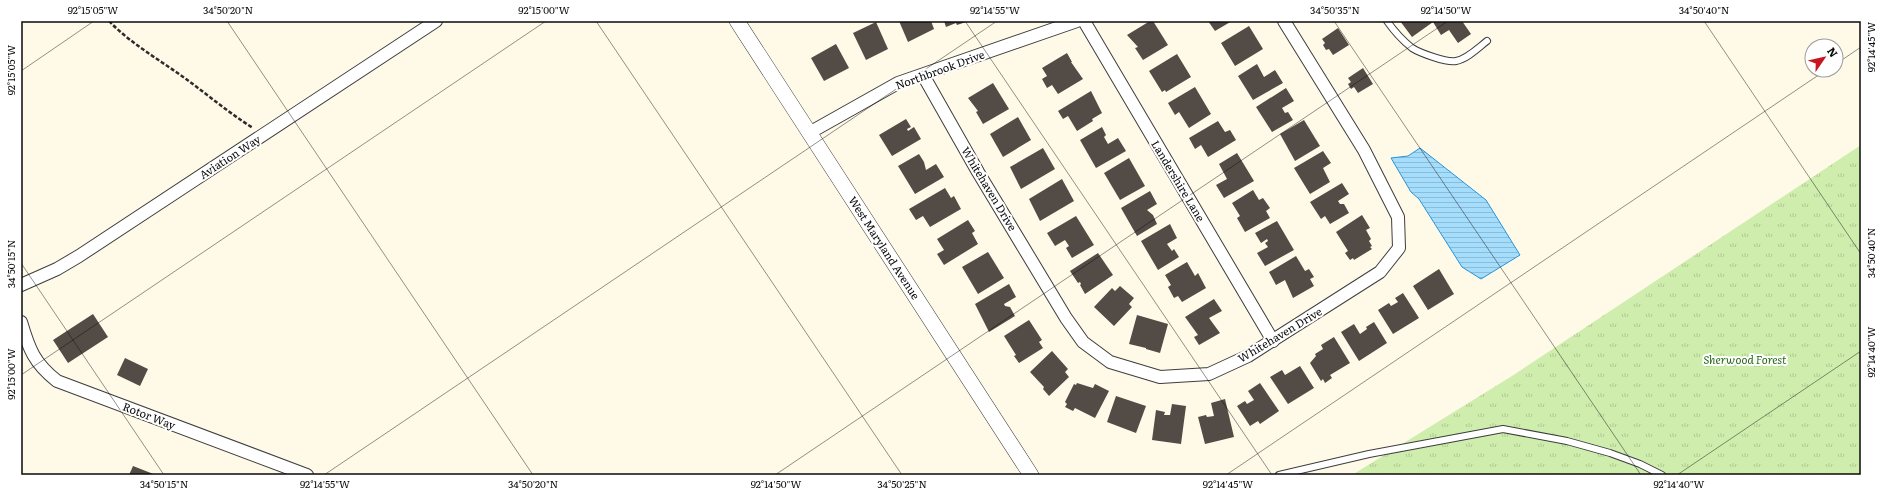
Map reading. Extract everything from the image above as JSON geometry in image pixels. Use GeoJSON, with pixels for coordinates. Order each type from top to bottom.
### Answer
{"type":"FeatureCollection","features":[{"type":"Feature","properties":{"kind":"street","name":"Aviation Way"},"geometry":{"type":"LineString","coordinates":[[21,285],[79,256],[436,21]]}},
{"type":"Feature","properties":{"kind":"street","name":"Northbrook Drive"},"geometry":{"type":"LineString","coordinates":[[809,133],[898,82],[923,75],[1077,21]]}},
{"type":"Feature","properties":{"kind":"street","name":"Landershire Lane"},"geometry":{"type":"LineString","coordinates":[[1084,21],[1273,341]]}},
{"type":"Feature","properties":{"kind":"street","name":"Whitehaven Drive"},"geometry":{"type":"LineString","coordinates":[[923,75],[978,172],[1066,318],[1083,342],[1110,362],[1160,377],[1209,374],[1248,356],[1380,272],[1399,248],[1398,217],[1388,197],[1364,150],[1284,21]]}},
{"type":"Feature","properties":{"kind":"street","name":"West Maryland Avenue"},"geometry":{"type":"LineString","coordinates":[[741,23],[809,133],[1031,475]]}},
{"type":"Feature","properties":{"kind":"street","name":"Rotor Way"},"geometry":{"type":"LineString","coordinates":[[21,322],[29,349],[37,363],[44,371],[58,380],[302,474]]}},
{"type":"Feature","properties":{"kind":"lane"},"geometry":{"type":"LineString","coordinates":[[1387,21],[1394,31],[1413,49],[1440,60],[1455,62],[1471,54],[1486,41]]}},
{"type":"Feature","properties":{"kind":"lane"},"geometry":{"type":"LineString","coordinates":[[1279,475],[1369,454],[1504,429],[1567,441],[1610,453],[1640,464],[1662,475]]}},
{"type":"Feature","properties":{"kind":"path"},"geometry":{"type":"LineString","coordinates":[[109,21],[133,42],[187,79],[231,115],[264,135]]}},
{"type":"Feature","properties":{"kind":"green space","name":"Sherwood Forest"},"geometry":{"type":"Polygon","coordinates":[[[1861,145],[1861,475],[1352,475],[1512,376],[1861,145]]]}},
{"type":"Feature","properties":{"kind":"water"},"geometry":{"type":"Polygon","coordinates":[[[1420,148],[1486,200],[1520,255],[1481,279],[1462,267],[1419,199],[1411,192],[1391,158],[1408,156],[1420,148]]]}},
{"type":"Feature","properties":{"kind":"building"},"geometry":{"type":"Polygon","coordinates":[[[899,21],[931,21],[934,29],[908,42],[899,21]]]}},
{"type":"Feature","properties":{"kind":"building"},"geometry":{"type":"Polygon","coordinates":[[[944,21],[969,21],[957,25],[956,23],[946,27],[944,21]]]}},
{"type":"Feature","properties":{"kind":"building"},"geometry":{"type":"Polygon","coordinates":[[[1150,21],[1153,21],[1168,45],[1143,60],[1135,48],[1138,47],[1127,35],[1150,21]]]}},
{"type":"Feature","properties":{"kind":"building"},"geometry":{"type":"Polygon","coordinates":[[[1208,21],[1232,21],[1215,31],[1208,21]]]}},
{"type":"Feature","properties":{"kind":"building"},"geometry":{"type":"Polygon","coordinates":[[[1400,21],[1462,21],[1471,34],[1458,43],[1449,30],[1441,35],[1433,22],[1412,37],[1400,21]]]}},
{"type":"Feature","properties":{"kind":"building"},"geometry":{"type":"Polygon","coordinates":[[[876,22],[888,49],[866,60],[853,33],[876,22]]]}},
{"type":"Feature","properties":{"kind":"building"},"geometry":{"type":"Polygon","coordinates":[[[1249,26],[1263,49],[1235,66],[1221,43],[1249,26]]]}},
{"type":"Feature","properties":{"kind":"building"},"geometry":{"type":"Polygon","coordinates":[[[1338,28],[1349,45],[1333,55],[1329,49],[1326,50],[1323,45],[1325,43],[1322,39],[1338,28]]]}},
{"type":"Feature","properties":{"kind":"building"},"geometry":{"type":"Polygon","coordinates":[[[836,44],[849,68],[824,81],[811,58],[836,44]]]}},
{"type":"Feature","properties":{"kind":"building"},"geometry":{"type":"Polygon","coordinates":[[[1067,53],[1071,62],[1083,79],[1058,94],[1052,85],[1047,88],[1042,79],[1047,76],[1042,68],[1067,53]]]}},
{"type":"Feature","properties":{"kind":"building"},"geometry":{"type":"Polygon","coordinates":[[[1177,54],[1191,77],[1166,92],[1165,90],[1162,92],[1149,71],[1177,54]]]}},
{"type":"Feature","properties":{"kind":"building"},"geometry":{"type":"Polygon","coordinates":[[[1257,64],[1264,77],[1275,70],[1283,83],[1253,100],[1238,76],[1257,64]]]}},
{"type":"Feature","properties":{"kind":"building"},"geometry":{"type":"Polygon","coordinates":[[[1363,68],[1373,84],[1358,93],[1354,87],[1351,89],[1348,84],[1351,82],[1348,78],[1363,68]]]}},
{"type":"Feature","properties":{"kind":"building"},"geometry":{"type":"Polygon","coordinates":[[[993,83],[1009,109],[983,124],[976,112],[978,111],[968,98],[993,83]]]}},
{"type":"Feature","properties":{"kind":"building"},"geometry":{"type":"Polygon","coordinates":[[[1195,87],[1211,114],[1189,128],[1179,112],[1175,115],[1168,103],[1195,87]]]}},
{"type":"Feature","properties":{"kind":"building"},"geometry":{"type":"Polygon","coordinates":[[[1286,88],[1294,101],[1282,108],[1285,113],[1288,112],[1293,120],[1272,132],[1256,107],[1286,88]]]}},
{"type":"Feature","properties":{"kind":"building"},"geometry":{"type":"Polygon","coordinates":[[[1091,91],[1102,113],[1092,119],[1093,121],[1077,131],[1068,116],[1063,119],[1058,111],[1091,91]]]}},
{"type":"Feature","properties":{"kind":"building"},"geometry":{"type":"Polygon","coordinates":[[[1018,117],[1031,140],[1003,157],[990,134],[1018,117]]]}},
{"type":"Feature","properties":{"kind":"building"},"geometry":{"type":"Polygon","coordinates":[[[906,119],[911,127],[907,129],[908,131],[914,127],[921,139],[892,156],[879,135],[906,119]]]}},
{"type":"Feature","properties":{"kind":"building"},"geometry":{"type":"Polygon","coordinates":[[[1304,120],[1320,146],[1295,161],[1280,134],[1304,120]]]}},
{"type":"Feature","properties":{"kind":"building"},"geometry":{"type":"Polygon","coordinates":[[[1218,121],[1225,132],[1230,130],[1236,140],[1208,157],[1201,145],[1195,149],[1189,138],[1218,121]]]}},
{"type":"Feature","properties":{"kind":"building"},"geometry":{"type":"Polygon","coordinates":[[[1102,127],[1106,135],[1104,137],[1108,144],[1118,138],[1126,151],[1096,168],[1080,140],[1102,127]]]}},
{"type":"Feature","properties":{"kind":"building"},"geometry":{"type":"Polygon","coordinates":[[[1043,148],[1055,169],[1021,189],[1010,167],[1043,148]]]}},
{"type":"Feature","properties":{"kind":"building"},"geometry":{"type":"Polygon","coordinates":[[[1323,151],[1331,163],[1323,168],[1330,182],[1310,194],[1294,168],[1323,151]]]}},
{"type":"Feature","properties":{"kind":"building"},"geometry":{"type":"Polygon","coordinates":[[[1237,153],[1254,181],[1224,198],[1216,185],[1227,179],[1219,164],[1237,153]]]}},
{"type":"Feature","properties":{"kind":"building"},"geometry":{"type":"Polygon","coordinates":[[[919,154],[924,162],[926,170],[936,164],[944,177],[915,194],[898,166],[919,154]]]}},
{"type":"Feature","properties":{"kind":"building"},"geometry":{"type":"Polygon","coordinates":[[[1129,158],[1145,186],[1120,200],[1104,173],[1129,158]]]}},
{"type":"Feature","properties":{"kind":"building"},"geometry":{"type":"Polygon","coordinates":[[[1062,179],[1074,201],[1040,221],[1029,199],[1062,179]]]}},
{"type":"Feature","properties":{"kind":"building"},"geometry":{"type":"Polygon","coordinates":[[[1342,183],[1349,194],[1338,201],[1340,204],[1344,204],[1349,213],[1330,224],[1325,216],[1321,219],[1310,202],[1342,183]]]}},
{"type":"Feature","properties":{"kind":"building"},"geometry":{"type":"Polygon","coordinates":[[[945,188],[951,198],[954,196],[961,209],[930,227],[923,216],[916,220],[909,209],[945,188]]]}},
{"type":"Feature","properties":{"kind":"building"},"geometry":{"type":"Polygon","coordinates":[[[1253,190],[1259,200],[1263,198],[1270,208],[1266,211],[1270,218],[1245,232],[1237,218],[1240,216],[1232,203],[1253,190]]]}},
{"type":"Feature","properties":{"kind":"building"},"geometry":{"type":"Polygon","coordinates":[[[1150,191],[1157,204],[1147,210],[1153,215],[1157,224],[1137,236],[1121,208],[1150,191]]]}},
{"type":"Feature","properties":{"kind":"building"},"geometry":{"type":"Polygon","coordinates":[[[1362,215],[1370,228],[1366,230],[1371,239],[1369,241],[1372,249],[1354,260],[1353,258],[1350,260],[1345,253],[1348,251],[1336,232],[1362,215]]]}},
{"type":"Feature","properties":{"kind":"building"},"geometry":{"type":"Polygon","coordinates":[[[1076,216],[1094,245],[1072,258],[1066,248],[1069,246],[1065,240],[1055,246],[1047,233],[1076,216]]]}},
{"type":"Feature","properties":{"kind":"building"},"geometry":{"type":"Polygon","coordinates":[[[968,220],[975,231],[972,233],[978,244],[944,265],[937,254],[944,250],[937,239],[968,220]]]}},
{"type":"Feature","properties":{"kind":"building"},"geometry":{"type":"Polygon","coordinates":[[[1277,221],[1294,250],[1265,266],[1257,253],[1268,247],[1265,243],[1268,241],[1267,239],[1261,243],[1255,233],[1277,221]]]}},
{"type":"Feature","properties":{"kind":"building"},"geometry":{"type":"Polygon","coordinates":[[[1170,224],[1177,238],[1167,244],[1172,251],[1174,249],[1179,257],[1158,270],[1141,241],[1170,224]]]}},
{"type":"Feature","properties":{"kind":"building"},"geometry":{"type":"Polygon","coordinates":[[[988,252],[1004,278],[978,294],[962,267],[988,252]]]}},
{"type":"Feature","properties":{"kind":"building"},"geometry":{"type":"Polygon","coordinates":[[[1098,253],[1113,275],[1085,294],[1080,282],[1078,283],[1070,271],[1098,253]]]}},
{"type":"Feature","properties":{"kind":"building"},"geometry":{"type":"Polygon","coordinates":[[[1296,256],[1305,271],[1309,269],[1314,277],[1310,279],[1314,286],[1293,298],[1285,280],[1276,285],[1269,272],[1296,256]]]}},
{"type":"Feature","properties":{"kind":"building"},"geometry":{"type":"Polygon","coordinates":[[[1187,262],[1195,276],[1198,273],[1206,288],[1182,302],[1178,296],[1174,298],[1168,287],[1171,285],[1165,275],[1187,262]]]}},
{"type":"Feature","properties":{"kind":"building"},"geometry":{"type":"Polygon","coordinates":[[[1439,269],[1454,294],[1428,310],[1413,286],[1439,269]]]}},
{"type":"Feature","properties":{"kind":"building"},"geometry":{"type":"Polygon","coordinates":[[[1009,284],[1016,297],[1004,304],[1005,306],[1010,307],[1015,316],[989,332],[975,304],[1009,284]]]}},
{"type":"Feature","properties":{"kind":"building"},"geometry":{"type":"Polygon","coordinates":[[[1120,286],[1134,298],[1129,304],[1132,307],[1114,326],[1094,307],[1112,288],[1115,291],[1120,286]]]}},
{"type":"Feature","properties":{"kind":"building"},"geometry":{"type":"Polygon","coordinates":[[[1403,293],[1419,318],[1393,334],[1378,310],[1389,303],[1391,306],[1398,302],[1395,298],[1403,293]]]}},
{"type":"Feature","properties":{"kind":"building"},"geometry":{"type":"Polygon","coordinates":[[[1214,299],[1222,311],[1209,318],[1220,333],[1199,345],[1194,337],[1198,335],[1185,317],[1214,299]]]}},
{"type":"Feature","properties":{"kind":"building"},"geometry":{"type":"Polygon","coordinates":[[[93,314],[108,337],[68,363],[53,340],[93,314]]]}},
{"type":"Feature","properties":{"kind":"building"},"geometry":{"type":"Polygon","coordinates":[[[1137,315],[1168,324],[1160,353],[1129,344],[1137,315]]]}},
{"type":"Feature","properties":{"kind":"building"},"geometry":{"type":"Polygon","coordinates":[[[1029,320],[1042,340],[1039,342],[1043,348],[1019,363],[1014,356],[1016,355],[1004,336],[1029,320]]]}},
{"type":"Feature","properties":{"kind":"building"},"geometry":{"type":"Polygon","coordinates":[[[1374,322],[1387,343],[1359,361],[1341,332],[1354,324],[1360,334],[1367,329],[1366,327],[1374,322]]]}},
{"type":"Feature","properties":{"kind":"building"},"geometry":{"type":"Polygon","coordinates":[[[1334,337],[1350,363],[1330,375],[1332,378],[1325,383],[1323,379],[1321,381],[1310,363],[1316,356],[1315,354],[1323,349],[1321,345],[1334,337]]]}},
{"type":"Feature","properties":{"kind":"building"},"geometry":{"type":"Polygon","coordinates":[[[1052,351],[1068,369],[1065,372],[1069,377],[1049,396],[1043,389],[1044,387],[1030,372],[1052,351]]]}},
{"type":"Feature","properties":{"kind":"building"},"geometry":{"type":"Polygon","coordinates":[[[125,358],[148,369],[140,386],[117,375],[125,358]]]}},
{"type":"Feature","properties":{"kind":"building"},"geometry":{"type":"Polygon","coordinates":[[[1300,366],[1314,388],[1288,404],[1270,377],[1282,370],[1285,375],[1300,366]]]}},
{"type":"Feature","properties":{"kind":"building"},"geometry":{"type":"Polygon","coordinates":[[[1077,383],[1093,388],[1095,384],[1109,391],[1095,418],[1075,408],[1073,411],[1065,407],[1067,404],[1065,402],[1074,384],[1076,385],[1077,383]]]}},
{"type":"Feature","properties":{"kind":"building"},"geometry":{"type":"Polygon","coordinates":[[[1260,383],[1279,411],[1260,424],[1258,421],[1250,426],[1237,406],[1245,401],[1247,404],[1254,400],[1248,391],[1260,383]]]}},
{"type":"Feature","properties":{"kind":"building"},"geometry":{"type":"Polygon","coordinates":[[[1116,396],[1146,406],[1136,433],[1107,422],[1116,396]]]}},
{"type":"Feature","properties":{"kind":"building"},"geometry":{"type":"Polygon","coordinates":[[[1225,399],[1234,437],[1205,444],[1198,417],[1206,415],[1207,417],[1214,416],[1211,403],[1225,399]]]}},
{"type":"Feature","properties":{"kind":"building"},"geometry":{"type":"Polygon","coordinates":[[[1172,404],[1186,406],[1181,444],[1152,440],[1156,410],[1165,412],[1164,415],[1170,415],[1172,404]]]}},
{"type":"Feature","properties":{"kind":"building"},"geometry":{"type":"Polygon","coordinates":[[[133,466],[156,475],[129,475],[133,466]]]}}]}
